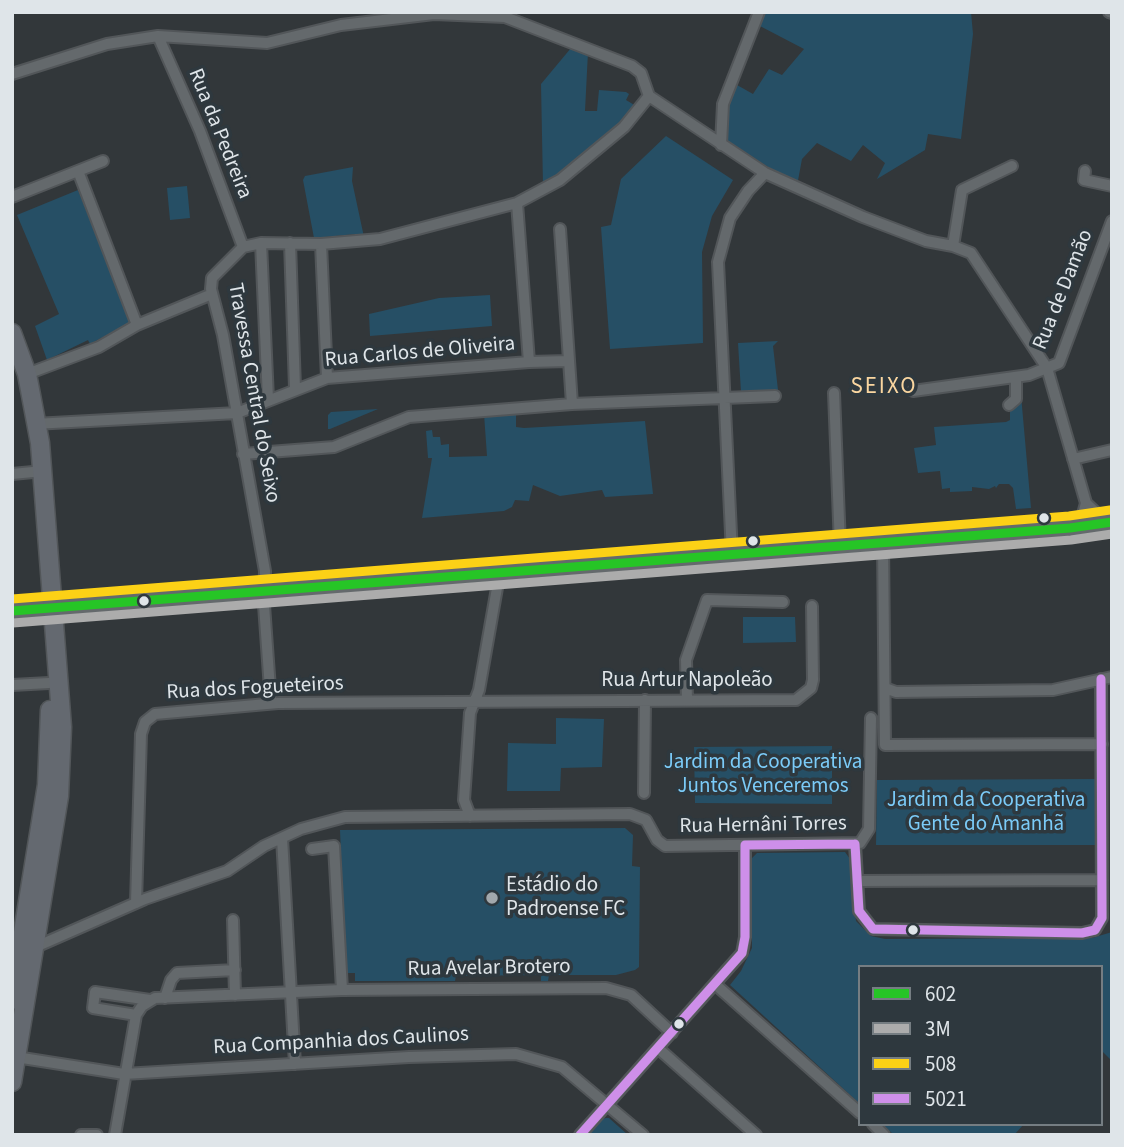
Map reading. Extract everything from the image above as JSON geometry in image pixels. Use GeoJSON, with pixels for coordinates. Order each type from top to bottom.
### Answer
{"type":"FeatureCollection","features":[{"type":"Feature","properties":{"kind":"main road"},"geometry":{"type":"LineString","coordinates":[[12,333],[27,374],[34,424],[40,443],[49,683],[47,785],[21,953],[16,1057],[12,1082]]}},
{"type":"Feature","properties":{"kind":"main road"},"geometry":{"type":"LineString","coordinates":[[12,1000],[62,763],[61,691],[48,606],[30,436],[34,424]]}},
{"type":"Feature","properties":{"kind":"main road"},"geometry":{"type":"LineString","coordinates":[[12,611],[48,606],[1109,523]]}},
{"type":"Feature","properties":{"kind":"street"},"geometry":{"type":"LineString","coordinates":[[721,145],[723,104],[758,12]]}},
{"type":"Feature","properties":{"kind":"street"},"geometry":{"type":"LineString","coordinates":[[12,74],[107,44],[158,36],[267,43],[341,25],[435,13],[492,13],[521,18],[632,66],[641,73],[649,96],[765,173],[863,217],[926,241],[967,250],[979,263],[1047,368],[1055,386],[1086,503],[1083,514],[1070,528]]}},
{"type":"Feature","properties":{"kind":"street","name":"Rua da Pedreira"},"geometry":{"type":"LineString","coordinates":[[158,36],[200,131],[243,247]]}},
{"type":"Feature","properties":{"kind":"street"},"geometry":{"type":"LineString","coordinates":[[243,247],[261,243],[321,244],[380,239],[517,203],[560,180],[624,127],[649,96]]}},
{"type":"Feature","properties":{"kind":"street"},"geometry":{"type":"LineString","coordinates":[[12,197],[103,161]]}},
{"type":"Feature","properties":{"kind":"street"},"geometry":{"type":"LineString","coordinates":[[953,246],[962,190],[1012,166]]}},
{"type":"Feature","properties":{"kind":"street"},"geometry":{"type":"LineString","coordinates":[[78,171],[137,324]]}},
{"type":"Feature","properties":{"kind":"street"},"geometry":{"type":"LineString","coordinates":[[1086,171],[1084,180],[1112,186]]}},
{"type":"Feature","properties":{"kind":"street"},"geometry":{"type":"LineString","coordinates":[[732,554],[717,278],[719,251],[734,212],[765,173]]}},
{"type":"Feature","properties":{"kind":"street"},"geometry":{"type":"LineString","coordinates":[[517,203],[529,362]]}},
{"type":"Feature","properties":{"kind":"street","name":"Rua de Damão"},"geometry":{"type":"LineString","coordinates":[[1047,368],[1061,361],[1112,221]]}},
{"type":"Feature","properties":{"kind":"street"},"geometry":{"type":"LineString","coordinates":[[560,229],[572,404]]}},
{"type":"Feature","properties":{"kind":"street"},"geometry":{"type":"LineString","coordinates":[[261,243],[268,399]]}},
{"type":"Feature","properties":{"kind":"street"},"geometry":{"type":"LineString","coordinates":[[290,243],[295,388]]}},
{"type":"Feature","properties":{"kind":"street"},"geometry":{"type":"LineString","coordinates":[[321,244],[327,378]]}},
{"type":"Feature","properties":{"kind":"street","name":"Travessa Central do Seixo"},"geometry":{"type":"LineString","coordinates":[[243,247],[212,278],[212,294],[237,412],[265,571],[271,703]]}},
{"type":"Feature","properties":{"kind":"street"},"geometry":{"type":"LineString","coordinates":[[27,374],[99,347],[137,324],[212,294]]}},
{"type":"Feature","properties":{"kind":"street","name":"Rua Carlos de Oliveira"},"geometry":{"type":"LineString","coordinates":[[34,424],[237,412],[327,378],[568,361]]}},
{"type":"Feature","properties":{"kind":"street"},"geometry":{"type":"LineString","coordinates":[[913,391],[1029,375],[1047,368]]}},
{"type":"Feature","properties":{"kind":"street"},"geometry":{"type":"LineString","coordinates":[[1029,375],[1055,386]]}},
{"type":"Feature","properties":{"kind":"street"},"geometry":{"type":"LineString","coordinates":[[1009,405],[1016,399],[1016,376]]}},
{"type":"Feature","properties":{"kind":"street"},"geometry":{"type":"LineString","coordinates":[[835,393],[840,546]]}},
{"type":"Feature","properties":{"kind":"street"},"geometry":{"type":"LineString","coordinates":[[243,454],[334,447],[409,416],[572,404],[775,396]]}},
{"type":"Feature","properties":{"kind":"street"},"geometry":{"type":"LineString","coordinates":[[1073,459],[1112,450]]}},
{"type":"Feature","properties":{"kind":"street"},"geometry":{"type":"LineString","coordinates":[[12,474],[33,472]]}},
{"type":"Feature","properties":{"kind":"street"},"geometry":{"type":"LineString","coordinates":[[1086,503],[1109,523]]}},
{"type":"Feature","properties":{"kind":"street"},"geometry":{"type":"LineString","coordinates":[[883,542],[885,745],[1105,748]]}},
{"type":"Feature","properties":{"kind":"street"},"geometry":{"type":"LineString","coordinates":[[21,953],[136,903],[227,871],[282,838],[339,817],[470,816],[464,800],[470,713],[476,702],[500,571]]}},
{"type":"Feature","properties":{"kind":"street"},"geometry":{"type":"LineString","coordinates":[[687,700],[686,660],[707,600],[783,602]]}},
{"type":"Feature","properties":{"kind":"street","name":"Rua Artur Napoleão"},"geometry":{"type":"LineString","coordinates":[[476,702],[796,700],[811,688],[813,680],[812,606]]}},
{"type":"Feature","properties":{"kind":"street"},"geometry":{"type":"LineString","coordinates":[[855,844],[861,916],[877,930],[1087,933],[1101,923],[1107,895],[1102,880],[1106,678],[1053,690],[896,692],[885,688]]}},
{"type":"Feature","properties":{"kind":"street"},"geometry":{"type":"LineString","coordinates":[[12,685],[49,683]]}},
{"type":"Feature","properties":{"kind":"street"},"geometry":{"type":"LineString","coordinates":[[644,793],[645,700]]}},
{"type":"Feature","properties":{"kind":"street","name":"Rua dos Fogueteiros"},"geometry":{"type":"LineString","coordinates":[[136,903],[136,822],[141,734],[145,722],[155,714],[271,703],[476,702]]}},
{"type":"Feature","properties":{"kind":"street","name":"Rua Hernâni Torres"},"geometry":{"type":"LineString","coordinates":[[470,816],[632,814],[646,820],[657,840],[665,846],[855,844],[865,841],[869,830],[871,718]]}},
{"type":"Feature","properties":{"kind":"street"},"geometry":{"type":"LineString","coordinates":[[443,816],[464,800]]}},
{"type":"Feature","properties":{"kind":"street"},"geometry":{"type":"LineString","coordinates":[[282,838],[295,1064]]}},
{"type":"Feature","properties":{"kind":"street"},"geometry":{"type":"LineString","coordinates":[[580,1135],[716,985],[744,948],[746,845]]}},
{"type":"Feature","properties":{"kind":"street"},"geometry":{"type":"LineString","coordinates":[[312,849],[334,846],[342,990]]}},
{"type":"Feature","properties":{"kind":"street"},"geometry":{"type":"LineString","coordinates":[[858,881],[1102,880]]}},
{"type":"Feature","properties":{"kind":"street"},"geometry":{"type":"LineString","coordinates":[[233,920],[236,995]]}},
{"type":"Feature","properties":{"kind":"street"},"geometry":{"type":"LineString","coordinates":[[165,998],[171,980],[177,973],[234,970]]}},
{"type":"Feature","properties":{"kind":"street"},"geometry":{"type":"LineString","coordinates":[[716,985],[858,1111]]}},
{"type":"Feature","properties":{"kind":"street","name":"Rua Avelar Brotero"},"geometry":{"type":"LineString","coordinates":[[136,1016],[93,1008],[96,992],[150,1000],[342,990],[616,989],[631,995],[672,1033]]}},
{"type":"Feature","properties":{"kind":"street"},"geometry":{"type":"LineString","coordinates":[[115,1135],[136,1016],[150,1000]]}},
{"type":"Feature","properties":{"kind":"street"},"geometry":{"type":"LineString","coordinates":[[659,1048],[755,1135]]}},
{"type":"Feature","properties":{"kind":"street","name":"Rua Companhia dos Caulinos"},"geometry":{"type":"LineString","coordinates":[[16,1057],[124,1074],[464,1055],[527,1056],[562,1067],[609,1103],[643,1135]]}},
{"type":"Feature","properties":{"kind":"street"},"geometry":{"type":"LineString","coordinates":[[81,1135],[97,1135]]}},
{"type":"Feature","properties":{"kind":"green space"},"geometry":{"type":"Polygon","coordinates":[[[763,12],[971,12],[973,34],[961,139],[928,134],[925,150],[877,179],[885,163],[863,145],[851,161],[817,143],[802,159],[797,186],[725,139],[726,107],[737,85],[753,94],[769,69],[782,75],[804,49],[758,25],[763,12]]]}},
{"type":"Feature","properties":{"kind":"green space"},"geometry":{"type":"Polygon","coordinates":[[[571,48],[588,52],[585,111],[597,111],[599,90],[626,92],[629,94],[626,100],[636,106],[584,158],[543,186],[541,84],[571,48]]]}},
{"type":"Feature","properties":{"kind":"green space"},"geometry":{"type":"Polygon","coordinates":[[[666,136],[733,180],[712,216],[702,252],[703,343],[610,349],[601,227],[611,225],[621,179],[666,136]]]}},
{"type":"Feature","properties":{"kind":"green space"},"geometry":{"type":"Polygon","coordinates":[[[353,167],[352,181],[364,237],[358,237],[356,234],[314,238],[303,180],[305,176],[353,167]]]}},
{"type":"Feature","properties":{"kind":"green space"},"geometry":{"type":"Polygon","coordinates":[[[187,186],[190,218],[170,220],[167,188],[187,186]]]}},
{"type":"Feature","properties":{"kind":"green space"},"geometry":{"type":"Polygon","coordinates":[[[78,190],[131,322],[90,344],[88,340],[47,360],[35,326],[59,314],[17,215],[78,190]]]}},
{"type":"Feature","properties":{"kind":"green space"},"geometry":{"type":"Polygon","coordinates":[[[490,295],[492,326],[370,336],[369,314],[439,298],[490,295]]]}},
{"type":"Feature","properties":{"kind":"green space"},"geometry":{"type":"Polygon","coordinates":[[[778,341],[773,346],[778,390],[741,392],[738,343],[778,341]]]}},
{"type":"Feature","properties":{"kind":"green space"},"geometry":{"type":"Polygon","coordinates":[[[1021,395],[1031,508],[1016,509],[1013,488],[1009,484],[999,484],[996,488],[995,486],[989,489],[972,487],[972,491],[950,492],[950,488],[942,489],[940,471],[918,473],[914,448],[936,445],[934,427],[1006,422],[1010,420],[1010,408],[1021,395]]]}},
{"type":"Feature","properties":{"kind":"green space"},"geometry":{"type":"Polygon","coordinates":[[[378,409],[328,429],[328,415],[331,412],[378,409]]]}},
{"type":"Feature","properties":{"kind":"green space"},"geometry":{"type":"Polygon","coordinates":[[[516,413],[516,427],[524,428],[645,421],[653,494],[605,497],[602,490],[560,496],[533,485],[529,501],[515,500],[512,507],[504,511],[422,518],[432,458],[428,458],[426,431],[432,430],[433,437],[440,437],[441,445],[449,444],[449,457],[487,456],[484,414],[516,413]]]}},
{"type":"Feature","properties":{"kind":"green space"},"geometry":{"type":"Polygon","coordinates":[[[743,617],[795,617],[796,642],[743,643],[743,617]]]}},
{"type":"Feature","properties":{"kind":"green space","name":"Jardim da Cooperativa Juntos Venceremos"},"geometry":{"type":"Polygon","coordinates":[[[556,718],[604,719],[602,767],[561,768],[560,791],[507,791],[508,743],[556,744],[556,718]]]}},
{"type":"Feature","properties":{"kind":"green space","name":"Jardim da Cooperativa Juntos Venceremos"},"geometry":{"type":"Polygon","coordinates":[[[832,746],[832,804],[695,803],[694,747],[832,746]]]}},
{"type":"Feature","properties":{"kind":"green space","name":"Jardim da Cooperativa Gente do Amanhã"},"geometry":{"type":"Polygon","coordinates":[[[1096,779],[1096,845],[876,845],[877,780],[1096,779]]]}},
{"type":"Feature","properties":{"kind":"green space","name":"Estádio do Padroense FC"},"geometry":{"type":"Polygon","coordinates":[[[625,828],[633,835],[632,866],[640,867],[639,967],[635,970],[616,975],[549,975],[548,981],[541,981],[541,975],[456,976],[455,981],[355,981],[355,973],[346,973],[340,830],[625,828]]]}},
{"type":"Feature","properties":{"kind":"green space"},"geometry":{"type":"Polygon","coordinates":[[[845,852],[850,859],[856,921],[871,936],[885,939],[1092,938],[1112,932],[1112,1061],[1103,1052],[1103,965],[858,965],[858,1102],[730,985],[741,971],[752,948],[751,859],[757,853],[845,852]]]}},
{"type":"Feature","properties":{"kind":"green space"},"geometry":{"type":"Polygon","coordinates":[[[609,1118],[628,1135],[587,1135],[601,1119],[609,1118]]]}},
{"type":"Feature","properties":{"kind":"green space"},"geometry":{"type":"Polygon","coordinates":[[[884,1126],[1022,1126],[1014,1135],[894,1135],[884,1126]]]}},
{"type":"Feature","properties":{"kind":"transit line","name":"508"},"geometry":{"type":"LineString","coordinates":[[12,599],[1069,516],[1110,510]]}},
{"type":"Feature","properties":{"kind":"transit line","name":"602"},"geometry":{"type":"LineString","coordinates":[[12,611],[1070,528],[1112,522]]}},
{"type":"Feature","properties":{"kind":"transit line","name":"3M"},"geometry":{"type":"LineString","coordinates":[[13,623],[1071,540],[1112,534]]}},
{"type":"Feature","properties":{"kind":"transit line","name":"5021"},"geometry":{"type":"LineString","coordinates":[[855,844],[859,911],[873,929],[1082,933],[1095,930],[1102,918],[1101,679]]}},
{"type":"Feature","properties":{"kind":"transit line","name":"5021"},"geometry":{"type":"LineString","coordinates":[[745,845],[855,844]]}},
{"type":"Feature","properties":{"kind":"transit line","name":"5021"},"geometry":{"type":"LineString","coordinates":[[580,1135],[742,953],[745,937],[745,845]]}},
{"type":"Feature","properties":{"kind":"place","name":"Estádio do Padroense FC"},"geometry":{"type":"Point","coordinates":[492,898]}},
{"type":"Feature","properties":{"kind":"district","name":"SEIXO"},"geometry":{"type":"Point","coordinates":[884,388]}}]}
